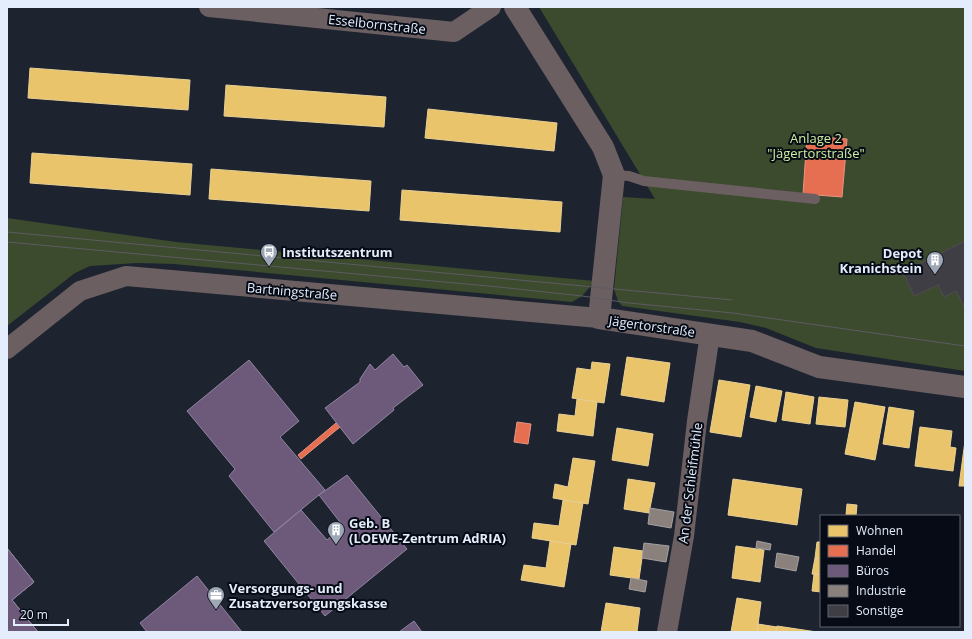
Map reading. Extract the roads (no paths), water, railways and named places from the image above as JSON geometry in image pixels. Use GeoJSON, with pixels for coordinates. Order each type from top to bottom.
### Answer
{"type":"FeatureCollection","features":[{"type":"Feature","properties":{"kind":"street","name":"Esselbornstraße"},"geometry":{"type":"LineString","coordinates":[[209,7],[454,32],[491,7]]}},
{"type":"Feature","properties":{"kind":"street","name":"Jägertorstraße"},"geometry":{"type":"LineString","coordinates":[[514,7],[603,147],[614,175],[599,318],[752,341],[818,367],[965,387]]}},
{"type":"Feature","properties":{"kind":"street","name":"Bartningstraße"},"geometry":{"type":"LineString","coordinates":[[7,349],[80,291],[126,276],[599,318]]}},
{"type":"Feature","properties":{"kind":"street","name":"An der Schleifmühle"},"geometry":{"type":"LineString","coordinates":[[667,632],[684,536],[697,420],[710,334]]}},
{"type":"Feature","properties":{"kind":"lane"},"geometry":{"type":"LineString","coordinates":[[614,175],[628,176],[644,181],[815,199]]}},
{"type":"Feature","properties":{"kind":"tram line"},"geometry":{"type":"LineString","coordinates":[[7,232],[732,300]]}},
{"type":"Feature","properties":{"kind":"tram line"},"geometry":{"type":"LineString","coordinates":[[7,242],[582,296],[629,303],[733,313],[965,346]]}},
{"type":"Feature","properties":{"kind":"place","name":"Institutszentrum"},"geometry":{"type":"Point","coordinates":[269,267]}},
{"type":"Feature","properties":{"kind":"place","name":"Depot Kranichstein"},"geometry":{"type":"Point","coordinates":[935,275]}},
{"type":"Feature","properties":{"kind":"place","name":"Geb. B (LOEWE-Zentrum AdRIA)"},"geometry":{"type":"Point","coordinates":[336,545]}},
{"type":"Feature","properties":{"kind":"place","name":"Versorgungs- und Zusatzversorgungskasse"},"geometry":{"type":"Point","coordinates":[216,610]}},
{"type":"Feature","properties":{"kind":"park label","name":"Anlage 2 \"Jägertorstraße\""},"geometry":{"type":"Point","coordinates":[816,146]}}]}
